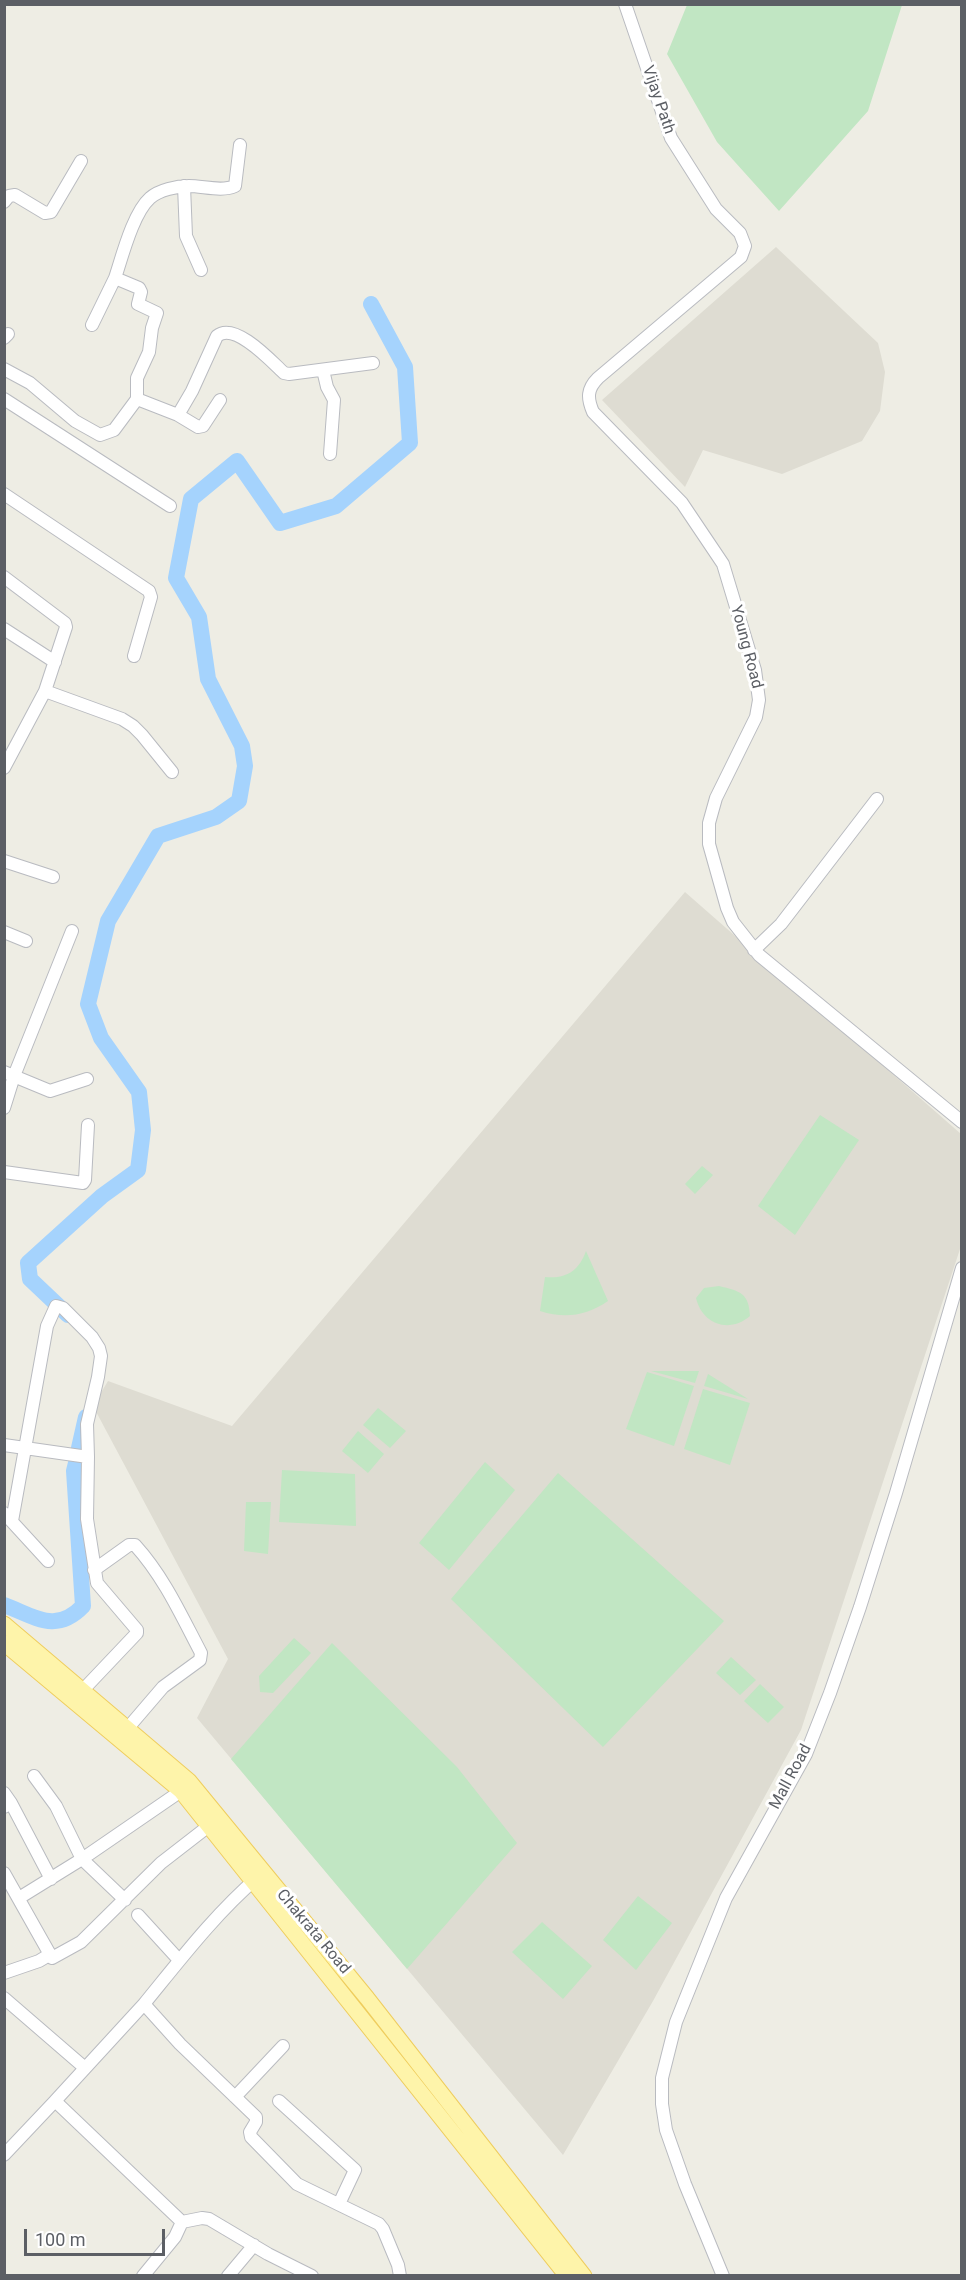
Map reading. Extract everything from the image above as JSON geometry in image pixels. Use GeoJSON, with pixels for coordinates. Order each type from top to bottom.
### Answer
{"type":"FeatureCollection","features":[{"type":"Feature","properties":{"kind":"main road","name":"Chakrata Road"},"geometry":{"type":"LineString","coordinates":[[4,1624],[189,1781],[259,1876],[567,2276]]}},
{"type":"Feature","properties":{"kind":"main road","name":"Chakrata Road"},"geometry":{"type":"LineString","coordinates":[[4,1643],[182,1791],[210,1826],[259,1876],[367,1998],[584,2276]]}},
{"type":"Feature","properties":{"kind":"street","name":"Vijay Path"},"geometry":{"type":"LineString","coordinates":[[625,4],[671,138],[716,209],[740,233],[745,246]]}},
{"type":"Feature","properties":{"kind":"street"},"geometry":{"type":"LineString","coordinates":[[92,325],[116,279],[129,234],[146,202],[154,195],[184,186],[227,188],[235,186],[240,145]]}},
{"type":"Feature","properties":{"kind":"street"},"geometry":{"type":"LineString","coordinates":[[4,202],[9,196],[15,195],[45,213],[51,212],[81,161]]}},
{"type":"Feature","properties":{"kind":"street"},"geometry":{"type":"LineString","coordinates":[[184,186],[186,236],[201,270]]}},
{"type":"Feature","properties":{"kind":"street","name":"Young Road"},"geometry":{"type":"LineString","coordinates":[[745,246],[741,257],[598,378],[591,385],[588,396],[593,412],[682,503],[723,564],[752,660],[758,686],[756,717],[716,798],[709,823],[709,844],[733,922],[754,950],[962,1122]]}},
{"type":"Feature","properties":{"kind":"street"},"geometry":{"type":"LineString","coordinates":[[4,369],[30,383],[75,421],[100,435],[114,430],[137,399],[137,378],[149,352],[151,332],[157,313],[138,304],[141,292],[139,288],[116,279]]}},
{"type":"Feature","properties":{"kind":"street"},"geometry":{"type":"LineString","coordinates":[[178,415],[192,391],[217,336],[221,333],[227,332],[254,345],[284,373],[294,374],[374,363]]}},
{"type":"Feature","properties":{"kind":"street"},"geometry":{"type":"LineString","coordinates":[[323,370],[327,387],[334,400],[330,454]]}},
{"type":"Feature","properties":{"kind":"street"},"geometry":{"type":"LineString","coordinates":[[4,399],[170,506]]}},
{"type":"Feature","properties":{"kind":"street"},"geometry":{"type":"LineString","coordinates":[[137,399],[178,415],[198,427],[203,426],[220,400]]}},
{"type":"Feature","properties":{"kind":"street"},"geometry":{"type":"LineString","coordinates":[[4,494],[148,591],[151,597],[134,656]]}},
{"type":"Feature","properties":{"kind":"street"},"geometry":{"type":"LineString","coordinates":[[4,578],[65,623],[66,627],[45,690],[4,768]]}},
{"type":"Feature","properties":{"kind":"street"},"geometry":{"type":"LineString","coordinates":[[4,629],[55,662]]}},
{"type":"Feature","properties":{"kind":"street"},"geometry":{"type":"LineString","coordinates":[[45,690],[122,719],[133,726],[172,772]]}},
{"type":"Feature","properties":{"kind":"street"},"geometry":{"type":"LineString","coordinates":[[754,950],[782,924],[877,800]]}},
{"type":"Feature","properties":{"kind":"street"},"geometry":{"type":"LineString","coordinates":[[4,861],[53,877]]}},
{"type":"Feature","properties":{"kind":"street"},"geometry":{"type":"LineString","coordinates":[[4,1108],[9,1075],[72,931]]}},
{"type":"Feature","properties":{"kind":"street"},"geometry":{"type":"LineString","coordinates":[[4,932],[26,941]]}},
{"type":"Feature","properties":{"kind":"street"},"geometry":{"type":"LineString","coordinates":[[9,1075],[50,1091],[87,1079]]}},
{"type":"Feature","properties":{"kind":"street"},"geometry":{"type":"LineString","coordinates":[[4,1172],[83,1183],[88,1151],[88,1125]]}},
{"type":"Feature","properties":{"kind":"street","name":"Mall Road"},"geometry":{"type":"LineString","coordinates":[[723,2276],[685,2184],[666,2130],[662,2104],[662,2078],[676,2022],[726,1898],[806,1754],[830,1693],[896,1493],[962,1268]]}},
{"type":"Feature","properties":{"kind":"street"},"geometry":{"type":"LineString","coordinates":[[48,1561],[8,1517],[25,1448],[47,1326],[54,1307],[60,1307],[95,1342],[101,1356],[87,1424],[87,1519],[94,1570],[101,1589],[137,1630],[137,1633],[82,1691]]}},
{"type":"Feature","properties":{"kind":"street"},"geometry":{"type":"LineString","coordinates":[[4,1445],[87,1457]]}},
{"type":"Feature","properties":{"kind":"street"},"geometry":{"type":"LineString","coordinates":[[94,1570],[129,1545],[135,1545],[167,1586],[201,1653],[200,1660],[163,1687],[127,1729]]}},
{"type":"Feature","properties":{"kind":"street"},"geometry":{"type":"LineString","coordinates":[[34,1776],[57,1806],[82,1859],[125,1900]]}},
{"type":"Feature","properties":{"kind":"street"},"geometry":{"type":"LineString","coordinates":[[19,1898],[82,1859],[182,1791]]}},
{"type":"Feature","properties":{"kind":"street"},"geometry":{"type":"LineString","coordinates":[[7,1801],[51,1879]]}},
{"type":"Feature","properties":{"kind":"street"},"geometry":{"type":"LineString","coordinates":[[4,1873],[52,1958],[76,1946],[161,1863],[210,1826]]}},
{"type":"Feature","properties":{"kind":"street"},"geometry":{"type":"LineString","coordinates":[[4,2156],[144,2004],[179,1960],[234,1899],[259,1876]]}},
{"type":"Feature","properties":{"kind":"street"},"geometry":{"type":"LineString","coordinates":[[138,1915],[179,1960]]}},
{"type":"Feature","properties":{"kind":"street"},"geometry":{"type":"LineString","coordinates":[[4,1973],[39,1961],[49,1955]]}},
{"type":"Feature","properties":{"kind":"street"},"geometry":{"type":"LineString","coordinates":[[4,1998],[85,2068]]}},
{"type":"Feature","properties":{"kind":"street"},"geometry":{"type":"LineString","coordinates":[[144,2004],[180,2044],[257,2119],[250,2132],[251,2137],[291,2179],[379,2224],[398,2265],[400,2276]]}},
{"type":"Feature","properties":{"kind":"street"},"geometry":{"type":"LineString","coordinates":[[235,2097],[283,2046]]}},
{"type":"Feature","properties":{"kind":"street"},"geometry":{"type":"LineString","coordinates":[[55,2101],[182,2222]]}},
{"type":"Feature","properties":{"kind":"street"},"geometry":{"type":"LineString","coordinates":[[279,2101],[355,2170],[339,2204]]}},
{"type":"Feature","properties":{"kind":"street"},"geometry":{"type":"LineString","coordinates":[[182,2222],[208,2219],[312,2276]]}},
{"type":"Feature","properties":{"kind":"street"},"geometry":{"type":"LineString","coordinates":[[142,2276],[175,2237],[182,2222]]}},
{"type":"Feature","properties":{"kind":"street"},"geometry":{"type":"LineString","coordinates":[[228,2276],[254,2245]]}},
{"type":"Feature","properties":{"kind":"shaded area"},"geometry":{"type":"Polygon","coordinates":[[[776,247],[878,343],[885,372],[880,411],[862,441],[782,474],[703,450],[685,487],[602,400],[776,247]]]}},
{"type":"Feature","properties":{"kind":"shaded area"},"geometry":{"type":"Polygon","coordinates":[[[685,892],[961,1134],[961,1246],[801,1730],[653,2001],[563,2155],[197,1718],[228,1659],[93,1406],[108,1381],[232,1426],[685,892]]]}},
{"type":"Feature","properties":{"kind":"green space"},"geometry":{"type":"Polygon","coordinates":[[[687,5],[902,5],[868,111],[779,211],[717,142],[667,54],[687,5]]]}},
{"type":"Feature","properties":{"kind":"green space"},"geometry":{"type":"Polygon","coordinates":[[[820,1115],[859,1140],[795,1235],[758,1206],[820,1115]]]}},
{"type":"Feature","properties":{"kind":"green space"},"geometry":{"type":"Polygon","coordinates":[[[702,1166],[713,1175],[695,1194],[685,1184],[702,1166]]]}},
{"type":"Feature","properties":{"kind":"green space"},"geometry":{"type":"Polygon","coordinates":[[[586,1251],[608,1301],[592,1310],[575,1315],[558,1315],[540,1311],[545,1277],[559,1277],[571,1272],[580,1264],[586,1251]]]}},
{"type":"Feature","properties":{"kind":"green space"},"geometry":{"type":"Polygon","coordinates":[[[719,1286],[742,1294],[748,1302],[750,1316],[734,1324],[725,1325],[710,1320],[699,1307],[696,1298],[704,1288],[719,1286]]]}},
{"type":"Feature","properties":{"kind":"green space"},"geometry":{"type":"Polygon","coordinates":[[[651,1371],[699,1371],[695,1383],[651,1371]]]}},
{"type":"Feature","properties":{"kind":"green space"},"geometry":{"type":"Polygon","coordinates":[[[647,1372],[694,1386],[674,1446],[626,1429],[647,1372]]]}},
{"type":"Feature","properties":{"kind":"green space"},"geometry":{"type":"Polygon","coordinates":[[[708,1374],[748,1399],[704,1386],[708,1374]]]}},
{"type":"Feature","properties":{"kind":"green space"},"geometry":{"type":"Polygon","coordinates":[[[703,1389],[750,1403],[730,1465],[684,1449],[703,1389]]]}},
{"type":"Feature","properties":{"kind":"green space"},"geometry":{"type":"Polygon","coordinates":[[[378,1408],[406,1431],[390,1448],[363,1425],[378,1408]]]}},
{"type":"Feature","properties":{"kind":"green space"},"geometry":{"type":"Polygon","coordinates":[[[358,1431],[384,1454],[368,1473],[342,1451],[358,1431]]]}},
{"type":"Feature","properties":{"kind":"green space"},"geometry":{"type":"Polygon","coordinates":[[[485,1462],[515,1490],[449,1570],[419,1543],[485,1462]]]}},
{"type":"Feature","properties":{"kind":"green space"},"geometry":{"type":"Polygon","coordinates":[[[282,1470],[355,1474],[356,1526],[279,1522],[282,1470]]]}},
{"type":"Feature","properties":{"kind":"green space"},"geometry":{"type":"Polygon","coordinates":[[[558,1473],[724,1621],[603,1747],[451,1599],[558,1473]]]}},
{"type":"Feature","properties":{"kind":"green space"},"geometry":{"type":"Polygon","coordinates":[[[246,1502],[271,1502],[268,1554],[244,1551],[246,1502]]]}},
{"type":"Feature","properties":{"kind":"green space"},"geometry":{"type":"Polygon","coordinates":[[[294,1638],[311,1653],[273,1693],[260,1692],[259,1676],[294,1638]]]}},
{"type":"Feature","properties":{"kind":"green space"},"geometry":{"type":"Polygon","coordinates":[[[332,1643],[457,1767],[517,1843],[407,1969],[231,1759],[332,1643]]]}},
{"type":"Feature","properties":{"kind":"green space"},"geometry":{"type":"Polygon","coordinates":[[[731,1657],[756,1680],[740,1695],[716,1673],[731,1657]]]}},
{"type":"Feature","properties":{"kind":"green space"},"geometry":{"type":"Polygon","coordinates":[[[760,1684],[784,1707],[768,1723],[744,1701],[760,1684]]]}},
{"type":"Feature","properties":{"kind":"green space"},"geometry":{"type":"Polygon","coordinates":[[[638,1896],[672,1923],[636,1970],[603,1940],[638,1896]]]}},
{"type":"Feature","properties":{"kind":"green space"},"geometry":{"type":"Polygon","coordinates":[[[542,1922],[592,1966],[563,1999],[512,1952],[542,1922]]]}},
{"type":"Feature","properties":{"kind":"waterway"},"geometry":{"type":"LineString","coordinates":[[68,1315],[30,1279],[28,1263],[102,1196],[138,1170],[143,1130],[139,1092],[101,1038],[88,1004],[108,921],[158,836],[216,817],[239,801],[245,766],[242,746],[208,679],[199,617],[176,578],[191,499],[237,461],[280,523],[336,506],[410,443],[405,367],[371,304]]}},
{"type":"Feature","properties":{"kind":"waterway"},"geometry":{"type":"LineString","coordinates":[[79,1448],[86,1417]]}},
{"type":"Feature","properties":{"kind":"waterway"},"geometry":{"type":"LineString","coordinates":[[4,1605],[36,1618],[55,1621],[64,1619],[83,1606],[74,1471],[76,1463]]}}]}
